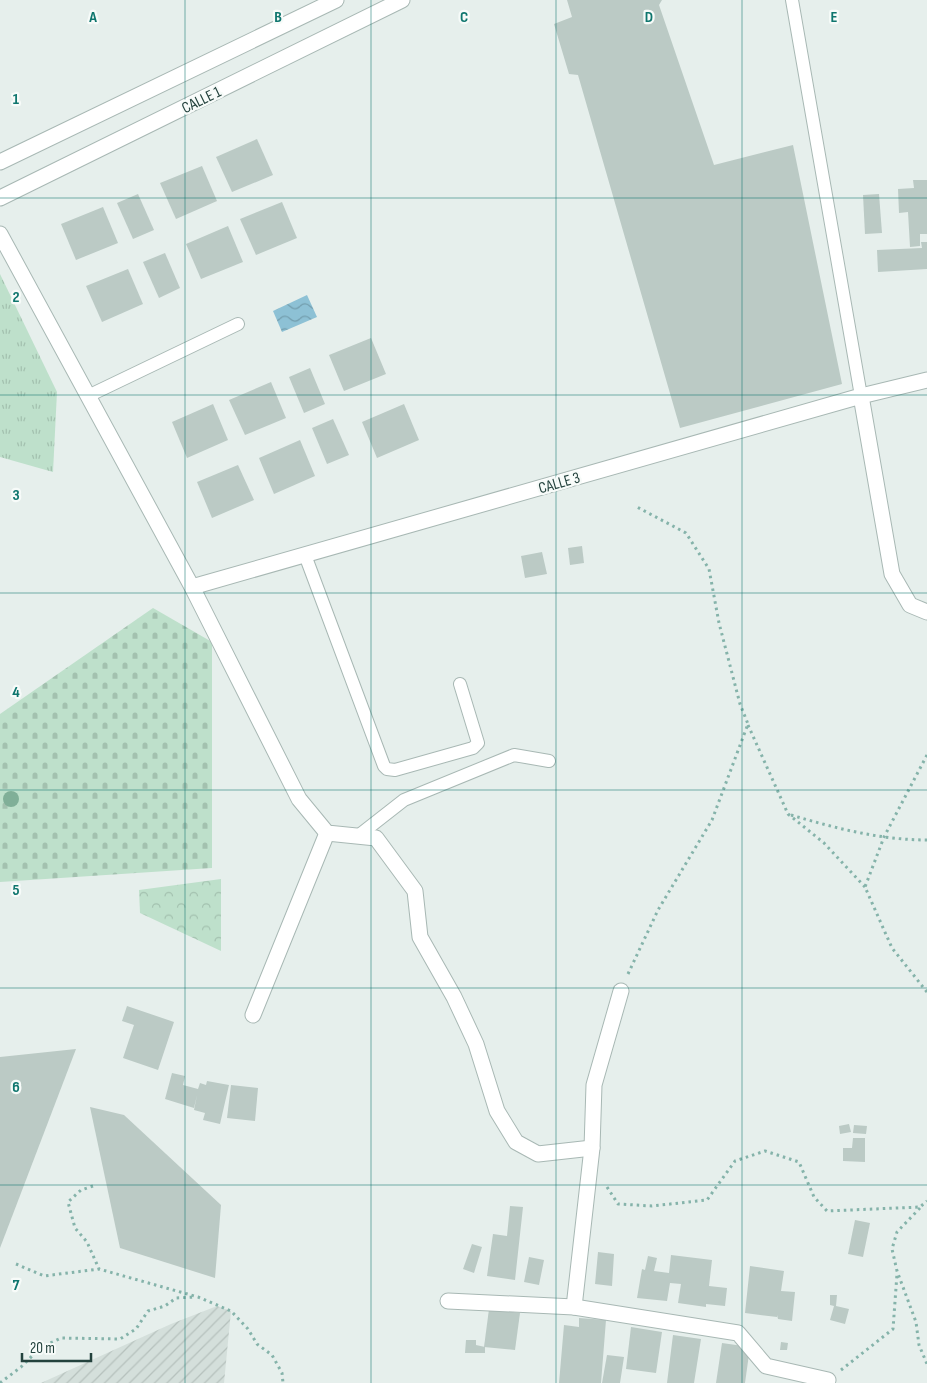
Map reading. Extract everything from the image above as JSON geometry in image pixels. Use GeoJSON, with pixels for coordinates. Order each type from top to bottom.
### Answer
{"type":"FeatureCollection","features":[{"type":"Feature","properties":{"kind":"street","name":"CALLE 1"},"geometry":{"type":"LineString","coordinates":[[0,162],[336,0]]}},
{"type":"Feature","properties":{"kind":"street","name":"CALLE 1"},"geometry":{"type":"LineString","coordinates":[[0,198],[402,0]]}},
{"type":"Feature","properties":{"kind":"street"},"geometry":{"type":"LineString","coordinates":[[0,234],[192,587],[299,799],[327,833],[376,838],[415,891],[420,937],[454,997],[476,1044],[496,1111],[516,1142],[538,1154],[592,1148]]}},
{"type":"Feature","properties":{"kind":"street","name":"CALLE 3"},"geometry":{"type":"LineString","coordinates":[[192,587],[861,396],[927,380]]}},
{"type":"Feature","properties":{"kind":"street"},"geometry":{"type":"LineString","coordinates":[[861,396],[892,574],[910,605],[927,612]]}},
{"type":"Feature","properties":{"kind":"street"},"geometry":{"type":"LineString","coordinates":[[253,1015],[327,833]]}},
{"type":"Feature","properties":{"kind":"street"},"geometry":{"type":"LineString","coordinates":[[574,1307],[592,1148],[594,1085],[622,991]]}},
{"type":"Feature","properties":{"kind":"street"},"geometry":{"type":"LineString","coordinates":[[448,1301],[574,1307],[738,1333],[766,1366],[828,1380]]}},
{"type":"Feature","properties":{"kind":"lane"},"geometry":{"type":"LineString","coordinates":[[792,0],[861,396]]}},
{"type":"Feature","properties":{"kind":"lane"},"geometry":{"type":"LineString","coordinates":[[88,396],[238,324]]}},
{"type":"Feature","properties":{"kind":"lane"},"geometry":{"type":"LineString","coordinates":[[304,555],[384,766],[387,769],[395,770],[473,748],[478,743],[460,684]]}},
{"type":"Feature","properties":{"kind":"lane"},"geometry":{"type":"LineString","coordinates":[[358,836],[404,800],[514,754],[549,761]]}},
{"type":"Feature","properties":{"kind":"path"},"geometry":{"type":"LineString","coordinates":[[636,507],[686,533],[709,569],[719,623],[740,704],[788,814],[824,843],[865,887],[892,948],[927,992]]}},
{"type":"Feature","properties":{"kind":"path"},"geometry":{"type":"LineString","coordinates":[[622,991],[631,964],[658,910],[712,820],[748,724]]}},
{"type":"Feature","properties":{"kind":"path"},"geometry":{"type":"LineString","coordinates":[[865,887],[884,837],[927,754]]}},
{"type":"Feature","properties":{"kind":"path"},"geometry":{"type":"LineString","coordinates":[[788,814],[842,830],[884,837],[927,840]]}},
{"type":"Feature","properties":{"kind":"path"},"geometry":{"type":"LineString","coordinates":[[606,1177],[607,1186],[618,1204],[652,1206],[707,1200],[735,1161],[765,1151],[799,1162],[814,1197],[827,1211],[920,1207]]}},
{"type":"Feature","properties":{"kind":"path"},"geometry":{"type":"LineString","coordinates":[[93,1186],[81,1190],[68,1202],[75,1228],[87,1242],[99,1269]]}},
{"type":"Feature","properties":{"kind":"path"},"geometry":{"type":"LineString","coordinates":[[927,1201],[897,1232],[892,1249],[897,1271],[916,1322],[919,1345],[927,1364]]}},
{"type":"Feature","properties":{"kind":"path"},"geometry":{"type":"LineString","coordinates":[[16,1264],[44,1276],[99,1269],[198,1297],[231,1312],[242,1323],[257,1344],[272,1355],[282,1373],[283,1383]]}},
{"type":"Feature","properties":{"kind":"path"},"geometry":{"type":"LineString","coordinates":[[828,1380],[893,1329],[897,1271]]}},
{"type":"Feature","properties":{"kind":"path"},"geometry":{"type":"LineString","coordinates":[[0,1383],[22,1367],[40,1348],[61,1338],[120,1339],[136,1329],[148,1311],[165,1306],[176,1298],[198,1297]]}},
{"type":"Feature","properties":{"kind":"shaded area"},"geometry":{"type":"Polygon","coordinates":[[[217,1306],[231,1311],[224,1383],[41,1383],[171,1324],[217,1306]]]}},
{"type":"Feature","properties":{"kind":"green space"},"geometry":{"type":"Polygon","coordinates":[[[0,274],[57,392],[53,472],[0,457],[0,274]]]}},
{"type":"Feature","properties":{"kind":"green space"},"geometry":{"type":"Polygon","coordinates":[[[153,608],[212,642],[212,868],[0,882],[0,714],[153,608]]]}},
{"type":"Feature","properties":{"kind":"green space"},"geometry":{"type":"Polygon","coordinates":[[[221,879],[221,951],[140,913],[139,890],[221,879]]]}},
{"type":"Feature","properties":{"kind":"water"},"geometry":{"type":"Polygon","coordinates":[[[307,295],[317,317],[282,332],[273,311],[307,295]]]}},
{"type":"Feature","properties":{"kind":"building"},"geometry":{"type":"Polygon","coordinates":[[[567,0],[662,0],[659,5],[714,165],[793,145],[842,384],[680,428],[578,75],[569,74],[554,24],[572,17],[567,0]]]}},
{"type":"Feature","properties":{"kind":"building"},"geometry":{"type":"Polygon","coordinates":[[[257,139],[273,175],[232,192],[216,157],[257,139]]]}},
{"type":"Feature","properties":{"kind":"building"},"geometry":{"type":"Polygon","coordinates":[[[202,166],[217,201],[176,219],[160,183],[202,166]]]}},
{"type":"Feature","properties":{"kind":"building"},"geometry":{"type":"Polygon","coordinates":[[[913,180],[927,180],[927,234],[920,234],[920,246],[910,247],[908,212],[899,213],[898,189],[914,188],[913,180]]]}},
{"type":"Feature","properties":{"kind":"building"},"geometry":{"type":"Polygon","coordinates":[[[138,194],[154,230],[133,239],[117,203],[138,194]]]}},
{"type":"Feature","properties":{"kind":"building"},"geometry":{"type":"Polygon","coordinates":[[[879,194],[882,233],[865,234],[863,195],[879,194]]]}},
{"type":"Feature","properties":{"kind":"building"},"geometry":{"type":"Polygon","coordinates":[[[282,202],[297,238],[256,255],[240,219],[282,202]]]}},
{"type":"Feature","properties":{"kind":"building"},"geometry":{"type":"Polygon","coordinates":[[[103,207],[118,243],[76,260],[61,224],[103,207]]]}},
{"type":"Feature","properties":{"kind":"building"},"geometry":{"type":"Polygon","coordinates":[[[228,226],[243,262],[201,279],[186,244],[228,226]]]}},
{"type":"Feature","properties":{"kind":"building"},"geometry":{"type":"Polygon","coordinates":[[[921,242],[927,242],[927,269],[878,272],[877,250],[922,248],[921,242]]]}},
{"type":"Feature","properties":{"kind":"building"},"geometry":{"type":"Polygon","coordinates":[[[165,253],[180,288],[159,298],[143,262],[165,253]]]}},
{"type":"Feature","properties":{"kind":"building"},"geometry":{"type":"Polygon","coordinates":[[[128,269],[143,304],[102,322],[86,286],[128,269]]]}},
{"type":"Feature","properties":{"kind":"building"},"geometry":{"type":"Polygon","coordinates":[[[371,338],[386,374],[344,391],[329,355],[371,338]]]}},
{"type":"Feature","properties":{"kind":"building"},"geometry":{"type":"Polygon","coordinates":[[[310,368],[325,404],[304,413],[289,377],[310,368]]]}},
{"type":"Feature","properties":{"kind":"building"},"geometry":{"type":"Polygon","coordinates":[[[271,382],[286,418],[245,435],[229,400],[271,382]]]}},
{"type":"Feature","properties":{"kind":"building"},"geometry":{"type":"Polygon","coordinates":[[[213,404],[228,440],[187,458],[172,422],[213,404]]]}},
{"type":"Feature","properties":{"kind":"building"},"geometry":{"type":"Polygon","coordinates":[[[404,404],[419,440],[377,458],[362,422],[404,404]]]}},
{"type":"Feature","properties":{"kind":"building"},"geometry":{"type":"Polygon","coordinates":[[[333,419],[349,455],[327,464],[312,428],[333,419]]]}},
{"type":"Feature","properties":{"kind":"building"},"geometry":{"type":"Polygon","coordinates":[[[300,440],[315,476],[274,494],[259,458],[300,440]]]}},
{"type":"Feature","properties":{"kind":"building"},"geometry":{"type":"Polygon","coordinates":[[[238,465],[254,500],[212,518],[197,482],[238,465]]]}},
{"type":"Feature","properties":{"kind":"building"},"geometry":{"type":"Polygon","coordinates":[[[582,546],[584,563],[570,565],[568,548],[582,546]]]}},
{"type":"Feature","properties":{"kind":"building"},"geometry":{"type":"Polygon","coordinates":[[[542,552],[547,574],[525,578],[521,556],[542,552]]]}},
{"type":"Feature","properties":{"kind":"building"},"geometry":{"type":"Polygon","coordinates":[[[127,1006],[174,1022],[158,1070],[123,1058],[134,1025],[122,1021],[127,1006]]]}},
{"type":"Feature","properties":{"kind":"building"},"geometry":{"type":"Polygon","coordinates":[[[76,1049],[0,1248],[0,1057],[76,1049]]]}},
{"type":"Feature","properties":{"kind":"building"},"geometry":{"type":"Polygon","coordinates":[[[172,1073],[185,1076],[183,1085],[198,1089],[200,1083],[206,1085],[207,1081],[229,1085],[220,1124],[203,1120],[205,1113],[194,1110],[197,1095],[194,1108],[165,1099],[172,1073]]]}},
{"type":"Feature","properties":{"kind":"building"},"geometry":{"type":"Polygon","coordinates":[[[231,1085],[258,1088],[255,1121],[227,1118],[231,1085]]]}},
{"type":"Feature","properties":{"kind":"building"},"geometry":{"type":"Polygon","coordinates":[[[90,1107],[124,1115],[221,1205],[215,1278],[120,1248],[90,1107]]]}},
{"type":"Feature","properties":{"kind":"building"},"geometry":{"type":"Polygon","coordinates":[[[849,1124],[851,1132],[840,1134],[839,1126],[849,1124]]]}},
{"type":"Feature","properties":{"kind":"building"},"geometry":{"type":"Polygon","coordinates":[[[854,1125],[867,1126],[866,1134],[853,1133],[854,1125]]]}},
{"type":"Feature","properties":{"kind":"building"},"geometry":{"type":"Polygon","coordinates":[[[853,1138],[865,1138],[865,1162],[843,1161],[843,1148],[852,1148],[853,1138]]]}},
{"type":"Feature","properties":{"kind":"building"},"geometry":{"type":"Polygon","coordinates":[[[510,1206],[523,1207],[515,1280],[487,1276],[493,1234],[507,1236],[510,1206]]]}},
{"type":"Feature","properties":{"kind":"building"},"geometry":{"type":"Polygon","coordinates":[[[855,1220],[870,1223],[863,1257],[848,1254],[855,1220]]]}},
{"type":"Feature","properties":{"kind":"building"},"geometry":{"type":"Polygon","coordinates":[[[472,1244],[482,1247],[474,1273],[463,1269],[472,1244]]]}},
{"type":"Feature","properties":{"kind":"building"},"geometry":{"type":"Polygon","coordinates":[[[598,1252],[614,1254],[612,1286],[595,1284],[598,1252]]]}},
{"type":"Feature","properties":{"kind":"building"},"geometry":{"type":"Polygon","coordinates":[[[671,1255],[712,1260],[709,1286],[727,1288],[725,1306],[706,1304],[706,1307],[678,1303],[681,1284],[670,1283],[667,1301],[637,1298],[642,1269],[645,1270],[648,1256],[657,1258],[654,1271],[669,1273],[671,1255]]]}},
{"type":"Feature","properties":{"kind":"building"},"geometry":{"type":"Polygon","coordinates":[[[529,1257],[544,1260],[539,1285],[524,1282],[529,1257]]]}},
{"type":"Feature","properties":{"kind":"building"},"geometry":{"type":"Polygon","coordinates":[[[750,1266],[784,1271],[781,1291],[795,1292],[792,1321],[778,1319],[777,1315],[777,1317],[745,1313],[750,1266]]]}},
{"type":"Feature","properties":{"kind":"building"},"geometry":{"type":"Polygon","coordinates":[[[830,1295],[837,1295],[836,1306],[849,1309],[845,1324],[830,1320],[834,1306],[830,1305],[830,1295]]]}},
{"type":"Feature","properties":{"kind":"building"},"geometry":{"type":"Polygon","coordinates":[[[489,1309],[520,1313],[515,1350],[484,1347],[489,1309]]]}},
{"type":"Feature","properties":{"kind":"building"},"geometry":{"type":"Polygon","coordinates":[[[579,1318],[606,1320],[601,1383],[559,1383],[564,1325],[579,1327],[579,1318]]]}},
{"type":"Feature","properties":{"kind":"building"},"geometry":{"type":"Polygon","coordinates":[[[631,1327],[662,1332],[656,1373],[626,1369],[631,1327]]]}},
{"type":"Feature","properties":{"kind":"building"},"geometry":{"type":"Polygon","coordinates":[[[673,1335],[701,1339],[694,1383],[667,1383],[673,1335]]]}},
{"type":"Feature","properties":{"kind":"building"},"geometry":{"type":"Polygon","coordinates":[[[466,1340],[476,1340],[476,1345],[485,1347],[485,1353],[465,1353],[466,1340]]]}},
{"type":"Feature","properties":{"kind":"building"},"geometry":{"type":"Polygon","coordinates":[[[781,1342],[788,1343],[787,1350],[780,1350],[781,1342]]]}},
{"type":"Feature","properties":{"kind":"building"},"geometry":{"type":"Polygon","coordinates":[[[722,1343],[750,1347],[745,1383],[716,1383],[722,1343]]]}},
{"type":"Feature","properties":{"kind":"building"},"geometry":{"type":"Polygon","coordinates":[[[607,1355],[624,1357],[620,1383],[602,1383],[607,1355]]]}}]}
